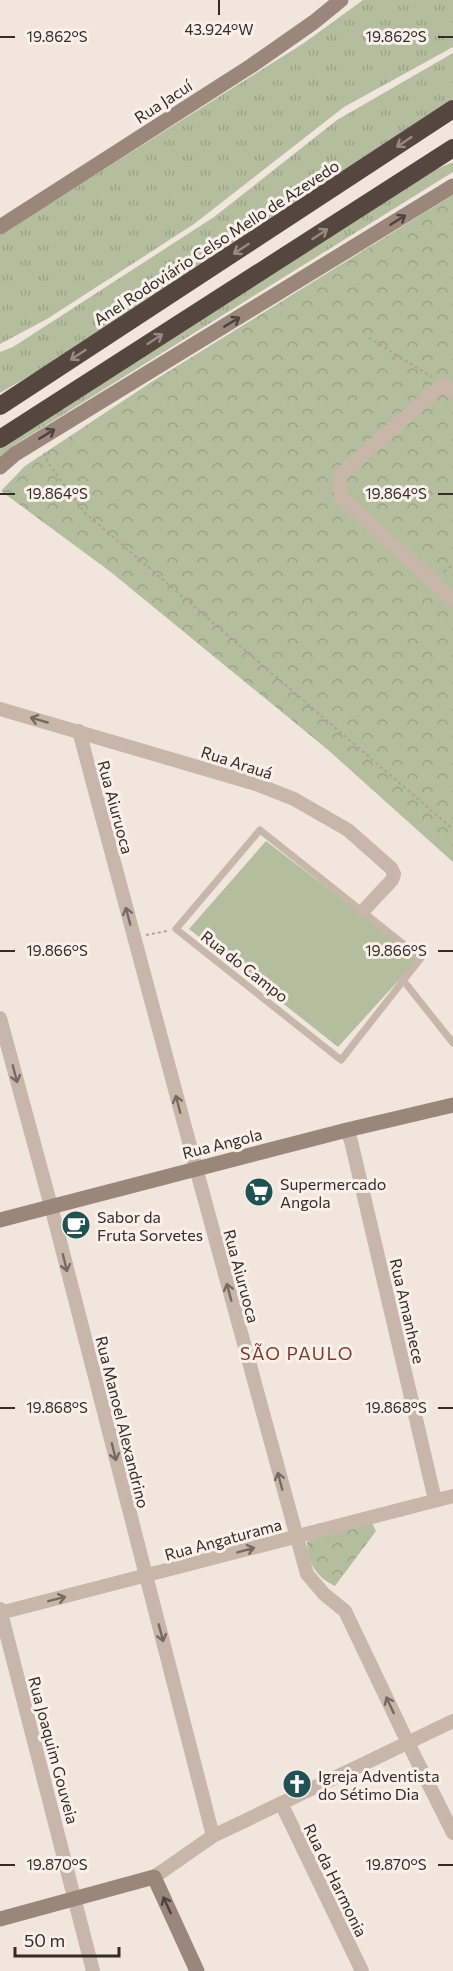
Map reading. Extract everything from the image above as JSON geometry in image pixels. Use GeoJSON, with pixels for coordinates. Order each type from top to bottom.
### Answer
{"type":"FeatureCollection","features":[{"type":"Feature","properties":{"kind":"highway","name":"Anel Rodoviário Celso Mello de Azevedo"},"geometry":{"type":"LineString","coordinates":[[0,406],[453,109]]}},
{"type":"Feature","properties":{"kind":"highway"},"geometry":{"type":"LineString","coordinates":[[0,439],[453,148]]}},
{"type":"Feature","properties":{"kind":"highway"},"geometry":{"type":"LineString","coordinates":[[423,167],[453,154]]}},
{"type":"Feature","properties":{"kind":"street","name":"Rua Jacuí"},"geometry":{"type":"LineString","coordinates":[[0,227],[251,66],[341,0]]}},
{"type":"Feature","properties":{"kind":"street"},"geometry":{"type":"LineString","coordinates":[[0,467],[15,454],[453,186]]}},
{"type":"Feature","properties":{"kind":"street"},"geometry":{"type":"LineString","coordinates":[[448,388],[339,476],[341,497],[453,600]]}},
{"type":"Feature","properties":{"kind":"street","name":"Rua Arauá"},"geometry":{"type":"LineString","coordinates":[[0,709],[256,784],[294,799],[348,830],[391,868],[394,874],[392,880],[363,911]]}},
{"type":"Feature","properties":{"kind":"street","name":"Rua Aiuruoca"},"geometry":{"type":"LineString","coordinates":[[79,731],[307,1574],[312,1582],[345,1611],[453,1833]]}},
{"type":"Feature","properties":{"kind":"street","name":"Rua Manoel Alexandrino"},"geometry":{"type":"LineString","coordinates":[[0,1018],[51,1206],[213,1836]]}},
{"type":"Feature","properties":{"kind":"street","name":"Rua Angola"},"geometry":{"type":"LineString","coordinates":[[0,1220],[196,1168],[453,1105]]}},
{"type":"Feature","properties":{"kind":"street","name":"Rua Amanhece"},"geometry":{"type":"LineString","coordinates":[[347,1130],[435,1500]]}},
{"type":"Feature","properties":{"kind":"street","name":"Rua Angaturama"},"geometry":{"type":"LineString","coordinates":[[0,1612],[146,1577],[435,1500],[452,1499]]}},
{"type":"Feature","properties":{"kind":"street","name":"Rua Joaquim Gouveia"},"geometry":{"type":"LineString","coordinates":[[0,1612],[93,1971]]}},
{"type":"Feature","properties":{"kind":"street"},"geometry":{"type":"LineString","coordinates":[[0,1919],[154,1877],[213,1836],[453,1721]]}},
{"type":"Feature","properties":{"kind":"street","name":"Rua da Harmonia"},"geometry":{"type":"LineString","coordinates":[[281,1803],[362,1971]]}},
{"type":"Feature","properties":{"kind":"street"},"geometry":{"type":"LineString","coordinates":[[154,1877],[197,1971]]}},
{"type":"Feature","properties":{"kind":"lane","name":"Rua do Campo"},"geometry":{"type":"LineString","coordinates":[[260,830],[363,911],[420,956],[420,960],[341,1060],[176,929],[260,830]]}},
{"type":"Feature","properties":{"kind":"lane"},"geometry":{"type":"LineString","coordinates":[[403,980],[453,1043]]}},
{"type":"Feature","properties":{"kind":"path"},"geometry":{"type":"LineString","coordinates":[[369,338],[448,388]]}},
{"type":"Feature","properties":{"kind":"path"},"geometry":{"type":"LineString","coordinates":[[36,441],[49,464],[84,512],[453,829]]}},
{"type":"Feature","properties":{"kind":"path"},"geometry":{"type":"LineString","coordinates":[[134,938],[176,929]]}},
{"type":"Feature","properties":{"kind":"green space"},"geometry":{"type":"Polygon","coordinates":[[[363,0],[453,0],[453,47],[344,107],[194,224],[47,319],[0,344],[0,235],[304,43],[363,0]]]}},
{"type":"Feature","properties":{"kind":"green space"},"geometry":{"type":"Polygon","coordinates":[[[453,53],[453,99],[57,360],[0,393],[0,352],[13,347],[214,217],[337,120],[453,53]]]}},
{"type":"Feature","properties":{"kind":"green space"},"geometry":{"type":"Polygon","coordinates":[[[453,162],[453,172],[16,444],[0,458],[0,448],[5,441],[423,175],[453,162]]]}},
{"type":"Feature","properties":{"kind":"green space"},"geometry":{"type":"Polygon","coordinates":[[[453,195],[453,862],[327,749],[112,573],[1,491],[25,466],[153,381],[453,195]]]}},
{"type":"Feature","properties":{"kind":"green space"},"geometry":{"type":"Polygon","coordinates":[[[266,841],[419,958],[338,1047],[189,929],[266,841]]]}},
{"type":"Feature","properties":{"kind":"green space"},"geometry":{"type":"Polygon","coordinates":[[[372,1523],[376,1531],[335,1586],[323,1578],[311,1562],[307,1541],[372,1523]]]}},
{"type":"Feature","properties":{"kind":"place","name":"Supermercado Angola"},"geometry":{"type":"Point","coordinates":[259,1192]}},
{"type":"Feature","properties":{"kind":"place","name":"Sabor da Fruta Sorvetes"},"geometry":{"type":"Point","coordinates":[76,1225]}},
{"type":"Feature","properties":{"kind":"place","name":"Igreja Adventista do Sétimo Dia"},"geometry":{"type":"Point","coordinates":[297,1784]}},
{"type":"Feature","properties":{"kind":"district","name":"SÃO PAULO"},"geometry":{"type":"Point","coordinates":[297,1353]}}]}
